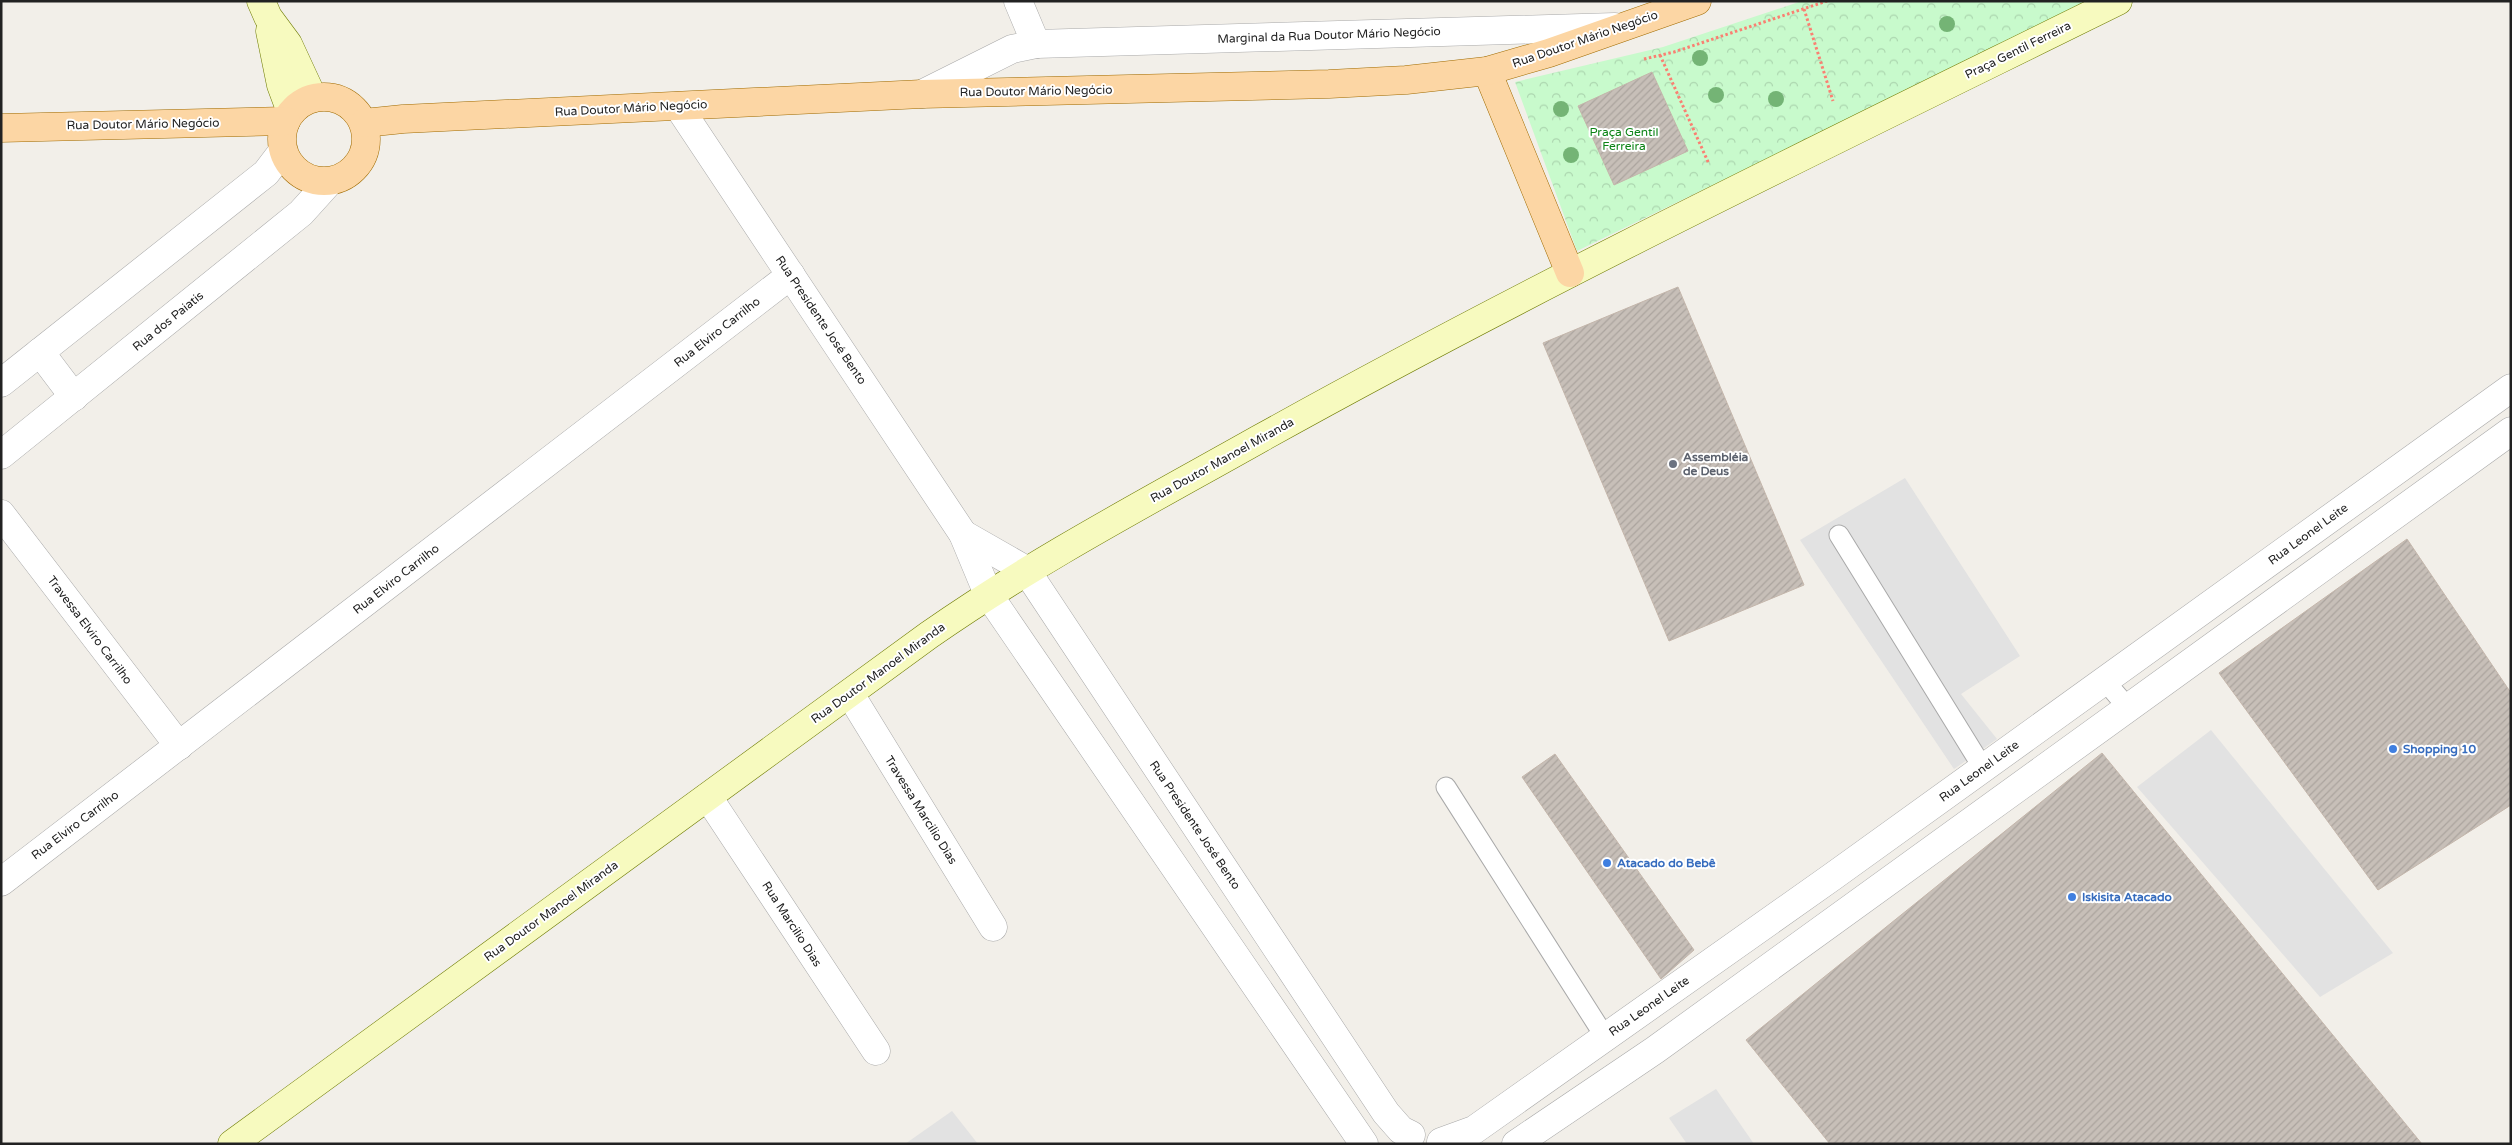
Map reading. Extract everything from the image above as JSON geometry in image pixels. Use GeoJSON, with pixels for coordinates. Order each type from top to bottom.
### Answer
{"type":"FeatureCollection","features":[{"type":"Feature","properties":{"kind":"main road","name":"Rua Doutor Mário Negócio"},"geometry":{"type":"LineString","coordinates":[[364,124],[402,119],[922,94],[1328,84],[1406,80],[1487,71],[1550,54],[1622,27],[1646,9],[1697,1]]}},
{"type":"Feature","properties":{"kind":"main road","name":"Praça Gentil Ferreira"},"geometry":{"type":"LineString","coordinates":[[1570,273],[2118,1]]}},
{"type":"Feature","properties":{"kind":"main road"},"geometry":{"type":"LineString","coordinates":[[264,9],[288,44],[297,110]]}},
{"type":"Feature","properties":{"kind":"main road"},"geometry":{"type":"LineString","coordinates":[[1487,71],[1570,273]]}},
{"type":"Feature","properties":{"kind":"main road"},"geometry":{"type":"LineString","coordinates":[[331,98],[348,104],[364,124],[366,148],[359,164],[347,174],[330,182],[312,181],[300,176],[282,152],[281,136],[297,110],[331,98]]}},
{"type":"Feature","properties":{"kind":"main road","name":"Rua Doutor Mário Negócio"},"geometry":{"type":"LineString","coordinates":[[1,128],[297,110]]}},
{"type":"Feature","properties":{"kind":"main road","name":"Rua Doutor Manoel Miranda"},"geometry":{"type":"LineString","coordinates":[[232,1144],[988,594],[1026,570],[1326,402],[1570,273]]}},
{"type":"Feature","properties":{"kind":"street"},"geometry":{"type":"LineString","coordinates":[[1018,1],[1036,44]]}},
{"type":"Feature","properties":{"kind":"street","name":"Marginal da Rua Doutor Mário Negócio"},"geometry":{"type":"LineString","coordinates":[[922,94],[1012,49],[1036,44],[1622,27]]}},
{"type":"Feature","properties":{"kind":"street","name":"Rua Presidente José Bento"},"geometry":{"type":"LineString","coordinates":[[678,106],[963,534],[988,594],[1364,1144]]}},
{"type":"Feature","properties":{"kind":"street"},"geometry":{"type":"LineString","coordinates":[[1,383],[266,173],[282,152]]}},
{"type":"Feature","properties":{"kind":"street","name":"Rua dos Paiatis"},"geometry":{"type":"LineString","coordinates":[[1,455],[301,213],[330,182]]}},
{"type":"Feature","properties":{"kind":"street","name":"Rua Elviro Carrilho"},"geometry":{"type":"LineString","coordinates":[[1,882],[791,275]]}},
{"type":"Feature","properties":{"kind":"street"},"geometry":{"type":"LineString","coordinates":[[40,352],[74,397]]}},
{"type":"Feature","properties":{"kind":"street","name":"Rua Leonel Leite"},"geometry":{"type":"LineString","coordinates":[[1442,1143],[1474,1130],[1832,877],[2511,388]]}},
{"type":"Feature","properties":{"kind":"street"},"geometry":{"type":"LineString","coordinates":[[1516,1144],[1655,1050],[2511,431]]}},
{"type":"Feature","properties":{"kind":"street"},"geometry":{"type":"LineString","coordinates":[[2380,482],[2406,507]]}},
{"type":"Feature","properties":{"kind":"street","name":"Travessa Elviro Carrilho"},"geometry":{"type":"LineString","coordinates":[[1,514],[179,746]]}},
{"type":"Feature","properties":{"kind":"street","name":"Rua Presidente José Bento"},"geometry":{"type":"LineString","coordinates":[[963,534],[1026,570],[1386,1113],[1401,1130],[1399,1139]]}},
{"type":"Feature","properties":{"kind":"street","name":"Travessa Marcilio Dias"},"geometry":{"type":"LineString","coordinates":[[850,694],[993,927]]}},
{"type":"Feature","properties":{"kind":"street","name":"Rua Marcilio Dias"},"geometry":{"type":"LineString","coordinates":[[708,797],[876,1051]]}},
{"type":"Feature","properties":{"kind":"street"},"geometry":{"type":"LineString","coordinates":[[1832,877],[1852,907]]}},
{"type":"Feature","properties":{"kind":"street"},"geometry":{"type":"LineString","coordinates":[[1399,1139],[1424,1135],[1442,1143]]}},
{"type":"Feature","properties":{"kind":"lane"},"geometry":{"type":"LineString","coordinates":[[1839,535],[1983,768]]}},
{"type":"Feature","properties":{"kind":"lane"},"geometry":{"type":"LineString","coordinates":[[2105,681],[2128,708]]}},
{"type":"Feature","properties":{"kind":"lane"},"geometry":{"type":"LineString","coordinates":[[1446,787],[1605,1037]]}},
{"type":"Feature","properties":{"kind":"path"},"geometry":{"type":"LineString","coordinates":[[1641,60],[1827,1]]}},
{"type":"Feature","properties":{"kind":"path"},"geometry":{"type":"LineString","coordinates":[[1804,9],[1835,108]]}},
{"type":"Feature","properties":{"kind":"path"},"geometry":{"type":"LineString","coordinates":[[1660,55],[1710,166],[1719,162]]}},
{"type":"Feature","properties":{"kind":"green space","name":"Praça Gentil Ferreira"},"geometry":{"type":"Polygon","coordinates":[[[1802,1],[2091,1],[1577,251],[1515,82],[1663,47],[1802,1]]]}},
{"type":"Feature","properties":{"kind":"shaded area"},"geometry":{"type":"Polygon","coordinates":[[[1905,478],[2020,656],[1961,694],[1997,739],[1954,769],[1800,540],[1905,478]]]}},
{"type":"Feature","properties":{"kind":"shaded area"},"geometry":{"type":"Polygon","coordinates":[[[2211,730],[2393,953],[2320,997],[2137,787],[2211,730]]]}},
{"type":"Feature","properties":{"kind":"shaded area"},"geometry":{"type":"Polygon","coordinates":[[[1716,1089],[1754,1144],[1687,1144],[1669,1118],[1716,1089]]]}},
{"type":"Feature","properties":{"kind":"shaded area"},"geometry":{"type":"Polygon","coordinates":[[[952,1111],[978,1144],[905,1144],[952,1111]]]}},
{"type":"Feature","properties":{"kind":"building"},"geometry":{"type":"Polygon","coordinates":[[[1652,72],[1688,151],[1614,185],[1578,106],[1652,72]]]}},
{"type":"Feature","properties":{"kind":"building","name":"Assembléia de Deus"},"geometry":{"type":"Polygon","coordinates":[[[1678,287],[1804,585],[1669,641],[1543,343],[1678,287]]]}},
{"type":"Feature","properties":{"kind":"building","name":"Shopping 10"},"geometry":{"type":"Polygon","coordinates":[[[2407,539],[2511,693],[2511,805],[2378,890],[2219,673],[2407,539]]]}},
{"type":"Feature","properties":{"kind":"building","name":"Iskisita Atacado"},"geometry":{"type":"Polygon","coordinates":[[[2102,753],[2422,1144],[1830,1144],[1746,1040],[2102,753]]]}},
{"type":"Feature","properties":{"kind":"building","name":"Atacado do Bebê"},"geometry":{"type":"Polygon","coordinates":[[[1555,754],[1694,950],[1661,979],[1522,777],[1555,754]]]}},
{"type":"Feature","properties":{"kind":"place","name":"Assembléia de Deus"},"geometry":{"type":"Point","coordinates":[1673,464]}},
{"type":"Feature","properties":{"kind":"place","name":"Shopping 10"},"geometry":{"type":"Point","coordinates":[2393,749]}},
{"type":"Feature","properties":{"kind":"place","name":"Atacado do Bebê"},"geometry":{"type":"Point","coordinates":[1607,863]}},
{"type":"Feature","properties":{"kind":"place","name":"Iskisita Atacado"},"geometry":{"type":"Point","coordinates":[2072,897]}}]}
